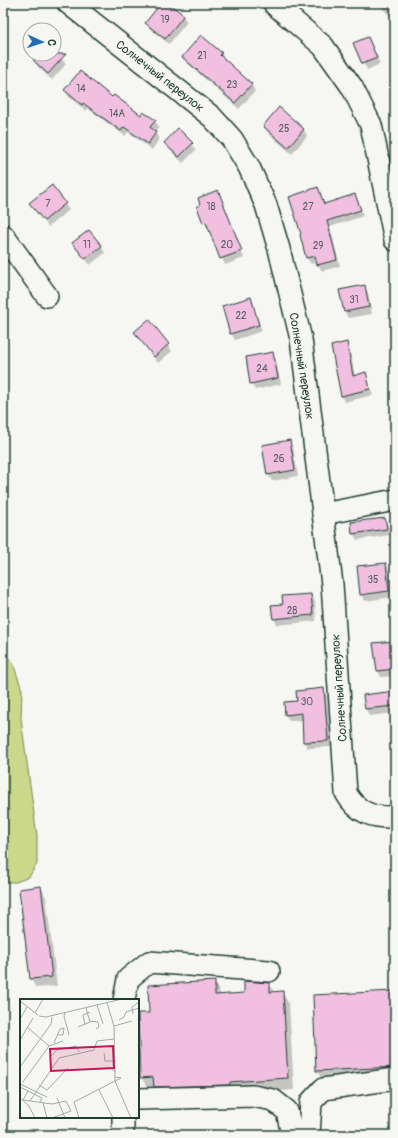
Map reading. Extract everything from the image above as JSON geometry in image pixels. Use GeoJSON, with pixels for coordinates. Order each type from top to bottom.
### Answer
{"type":"FeatureCollection","features":[{"type":"Feature","properties":{"kind":"street","name":"Солнечный переулок"},"geometry":{"type":"LineString","coordinates":[[68,3],[212,117],[232,139],[249,167],[266,205],[279,249],[301,339],[332,584],[346,794],[351,803],[359,810],[370,816],[395,817]]}},
{"type":"Feature","properties":{"kind":"street"},"geometry":{"type":"LineString","coordinates":[[276,5],[323,46],[352,87],[371,125],[395,240]]}},
{"type":"Feature","properties":{"kind":"street"},"geometry":{"type":"LineString","coordinates":[[3,235],[47,296]]}},
{"type":"Feature","properties":{"kind":"street"},"geometry":{"type":"LineString","coordinates":[[323,514],[395,500]]}},
{"type":"Feature","properties":{"kind":"street"},"geometry":{"type":"LineString","coordinates":[[124,999],[128,979],[149,962],[269,971]]}},
{"type":"Feature","properties":{"kind":"street"},"geometry":{"type":"LineString","coordinates":[[309,1135],[312,1102],[323,1089],[395,1079]]}},
{"type":"Feature","properties":{"kind":"street"},"geometry":{"type":"LineString","coordinates":[[139,1099],[252,1096],[273,1100],[286,1111],[292,1135]]}},
{"type":"Feature","properties":{"kind":"street"},"geometry":{"type":"LineString","coordinates":[[123,1118],[123,1135]]}},
{"type":"Feature","properties":{"kind":"green space"},"geometry":{"type":"Polygon","coordinates":[[[3,652],[13,663],[22,690],[21,719],[37,836],[37,864],[29,877],[16,882],[3,882],[3,652]]]}},
{"type":"Feature","properties":{"kind":"building"},"geometry":{"type":"Polygon","coordinates":[[[161,3],[168,3],[184,15],[165,39],[145,23],[161,3]]]}},
{"type":"Feature","properties":{"kind":"building"},"geometry":{"type":"Polygon","coordinates":[[[201,35],[222,53],[220,55],[252,84],[235,103],[182,57],[201,35]]]}},
{"type":"Feature","properties":{"kind":"building"},"geometry":{"type":"Polygon","coordinates":[[[368,37],[377,58],[362,64],[353,43],[368,37]]]}},
{"type":"Feature","properties":{"kind":"building"},"geometry":{"type":"Polygon","coordinates":[[[35,62],[59,62],[48,74],[35,62]]]}},
{"type":"Feature","properties":{"kind":"building"},"geometry":{"type":"Polygon","coordinates":[[[80,71],[112,97],[114,95],[141,115],[143,112],[156,120],[150,127],[156,132],[148,144],[124,127],[121,131],[83,103],[82,105],[64,90],[80,71]]]}},
{"type":"Feature","properties":{"kind":"building"},"geometry":{"type":"Polygon","coordinates":[[[279,107],[304,129],[288,148],[263,126],[279,107]]]}},
{"type":"Feature","properties":{"kind":"building"},"geometry":{"type":"Polygon","coordinates":[[[178,128],[193,143],[179,157],[164,143],[178,128]]]}},
{"type":"Feature","properties":{"kind":"building"},"geometry":{"type":"Polygon","coordinates":[[[52,185],[66,203],[44,221],[29,203],[52,185]]]}},
{"type":"Feature","properties":{"kind":"building"},"geometry":{"type":"Polygon","coordinates":[[[318,187],[324,204],[355,194],[361,210],[327,221],[337,260],[317,265],[315,256],[306,258],[301,234],[289,197],[318,187]]]}},
{"type":"Feature","properties":{"kind":"building"},"geometry":{"type":"Polygon","coordinates":[[[218,190],[242,251],[220,259],[206,222],[203,223],[197,207],[200,205],[198,198],[218,190]]]}},
{"type":"Feature","properties":{"kind":"building"},"geometry":{"type":"Polygon","coordinates":[[[89,230],[102,246],[85,259],[72,243],[89,230]]]}},
{"type":"Feature","properties":{"kind":"building"},"geometry":{"type":"Polygon","coordinates":[[[365,285],[369,307],[344,312],[339,290],[365,285]]]}},
{"type":"Feature","properties":{"kind":"building"},"geometry":{"type":"Polygon","coordinates":[[[251,297],[259,325],[230,334],[222,306],[251,297]]]}},
{"type":"Feature","properties":{"kind":"building"},"geometry":{"type":"Polygon","coordinates":[[[149,319],[169,344],[154,357],[134,332],[149,319]]]}},
{"type":"Feature","properties":{"kind":"building"},"geometry":{"type":"Polygon","coordinates":[[[347,342],[353,376],[366,372],[370,389],[341,396],[331,346],[347,342]]]}},
{"type":"Feature","properties":{"kind":"building"},"geometry":{"type":"Polygon","coordinates":[[[273,352],[278,378],[250,384],[246,357],[273,352]]]}},
{"type":"Feature","properties":{"kind":"building"},"geometry":{"type":"Polygon","coordinates":[[[290,440],[295,470],[267,475],[262,445],[290,440]]]}},
{"type":"Feature","properties":{"kind":"building"},"geometry":{"type":"Polygon","coordinates":[[[385,518],[387,529],[352,534],[351,522],[385,518]]]}},
{"type":"Feature","properties":{"kind":"building"},"geometry":{"type":"Polygon","coordinates":[[[386,563],[389,591],[360,595],[357,566],[386,563]]]}},
{"type":"Feature","properties":{"kind":"building"},"geometry":{"type":"Polygon","coordinates":[[[311,594],[313,615],[273,619],[271,605],[283,604],[282,596],[311,594]]]}},
{"type":"Feature","properties":{"kind":"building"},"geometry":{"type":"Polygon","coordinates":[[[395,641],[395,669],[377,671],[373,643],[395,641]]]}},
{"type":"Feature","properties":{"kind":"building"},"geometry":{"type":"Polygon","coordinates":[[[324,688],[328,741],[303,742],[302,713],[285,715],[284,702],[297,701],[296,691],[324,688]]]}},
{"type":"Feature","properties":{"kind":"building"},"geometry":{"type":"Polygon","coordinates":[[[395,691],[395,706],[365,709],[363,695],[395,691]]]}},
{"type":"Feature","properties":{"kind":"building"},"geometry":{"type":"Polygon","coordinates":[[[41,886],[52,977],[30,979],[19,889],[41,886]]]}},
{"type":"Feature","properties":{"kind":"building"},"geometry":{"type":"Polygon","coordinates":[[[215,981],[215,995],[244,993],[244,981],[270,983],[270,992],[283,991],[288,1078],[230,1082],[230,1085],[154,1087],[153,1077],[140,1078],[139,1013],[149,1013],[148,985],[215,981]]]}},
{"type":"Feature","properties":{"kind":"building"},"geometry":{"type":"Polygon","coordinates":[[[395,991],[395,1067],[316,1071],[313,995],[395,991]]]}}]}
